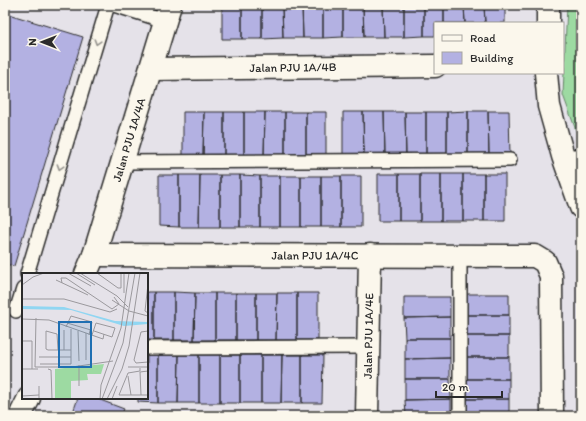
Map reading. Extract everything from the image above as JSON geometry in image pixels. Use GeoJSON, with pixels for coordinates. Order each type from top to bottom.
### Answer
{"type":"FeatureCollection","features":[{"type":"Feature","properties":{"kind":"street"},"geometry":{"type":"LineString","coordinates":[[548,5],[548,22]]}},
{"type":"Feature","properties":{"kind":"street","name":"Jalan PJU 1A/4A"},"geometry":{"type":"LineString","coordinates":[[90,264],[168,13]]}},
{"type":"Feature","properties":{"kind":"street","name":"Jalan PJU 1A/4B"},"geometry":{"type":"LineString","coordinates":[[151,69],[434,66]]}},
{"type":"Feature","properties":{"kind":"street"},"geometry":{"type":"LineString","coordinates":[[546,74],[549,106],[572,156],[581,207]]}},
{"type":"Feature","properties":{"kind":"street","name":"Jalan PJU 1A/4C"},"geometry":{"type":"LineString","coordinates":[[90,264],[370,255],[536,256],[545,262],[551,276],[552,416]]}},
{"type":"Feature","properties":{"kind":"street","name":"Jalan PJU 1A/4E"},"geometry":{"type":"LineString","coordinates":[[367,416],[370,255]]}},
{"type":"Feature","properties":{"kind":"street"},"geometry":{"type":"LineString","coordinates":[[20,416],[28,399]]}},
{"type":"Feature","properties":{"kind":"lane"},"geometry":{"type":"LineString","coordinates":[[27,273],[108,5]]}},
{"type":"Feature","properties":{"kind":"lane"},"geometry":{"type":"LineString","coordinates":[[114,5],[168,13]]}},
{"type":"Feature","properties":{"kind":"lane"},"geometry":{"type":"LineString","coordinates":[[122,162],[510,160]]}},
{"type":"Feature","properties":{"kind":"lane"},"geometry":{"type":"LineString","coordinates":[[460,256],[460,416]]}},
{"type":"Feature","properties":{"kind":"lane"},"geometry":{"type":"LineString","coordinates":[[15,310],[22,292]]}},
{"type":"Feature","properties":{"kind":"lane"},"geometry":{"type":"LineString","coordinates":[[148,348],[368,347]]}},
{"type":"Feature","properties":{"kind":"green space"},"geometry":{"type":"Polygon","coordinates":[[[567,5],[581,5],[581,144],[563,95],[567,5]]]}},
{"type":"Feature","properties":{"kind":"building"},"geometry":{"type":"Polygon","coordinates":[[[222,5],[242,5],[242,39],[222,39],[222,5]]]}},
{"type":"Feature","properties":{"kind":"building"},"geometry":{"type":"Polygon","coordinates":[[[242,5],[262,5],[262,39],[242,39],[242,5]]]}},
{"type":"Feature","properties":{"kind":"building"},"geometry":{"type":"Polygon","coordinates":[[[262,5],[282,5],[283,38],[262,39],[262,5]]]}},
{"type":"Feature","properties":{"kind":"building"},"geometry":{"type":"Polygon","coordinates":[[[282,5],[302,5],[303,38],[283,38],[282,5]]]}},
{"type":"Feature","properties":{"kind":"building"},"geometry":{"type":"Polygon","coordinates":[[[302,5],[323,5],[323,38],[303,38],[302,5]]]}},
{"type":"Feature","properties":{"kind":"building"},"geometry":{"type":"Polygon","coordinates":[[[323,5],[343,5],[343,37],[323,38],[323,5]]]}},
{"type":"Feature","properties":{"kind":"building"},"geometry":{"type":"Polygon","coordinates":[[[343,5],[363,5],[364,37],[343,37],[343,5]]]}},
{"type":"Feature","properties":{"kind":"building"},"geometry":{"type":"Polygon","coordinates":[[[363,5],[383,5],[384,37],[364,37],[363,5]]]}},
{"type":"Feature","properties":{"kind":"building"},"geometry":{"type":"Polygon","coordinates":[[[383,5],[404,5],[404,37],[384,37],[383,5]]]}},
{"type":"Feature","properties":{"kind":"building"},"geometry":{"type":"Polygon","coordinates":[[[404,5],[424,5],[424,36],[404,37],[404,5]]]}},
{"type":"Feature","properties":{"kind":"building"},"geometry":{"type":"Polygon","coordinates":[[[424,5],[444,5],[444,22],[434,22],[434,36],[424,36],[424,5]]]}},
{"type":"Feature","properties":{"kind":"building"},"geometry":{"type":"Polygon","coordinates":[[[444,5],[464,5],[465,22],[444,22],[444,5]]]}},
{"type":"Feature","properties":{"kind":"building"},"geometry":{"type":"Polygon","coordinates":[[[464,5],[484,5],[485,22],[465,22],[464,5]]]}},
{"type":"Feature","properties":{"kind":"building"},"geometry":{"type":"Polygon","coordinates":[[[484,5],[505,5],[505,22],[485,22],[484,5]]]}},
{"type":"Feature","properties":{"kind":"building"},"geometry":{"type":"Polygon","coordinates":[[[5,13],[83,37],[14,266],[5,264],[5,13]]]}},
{"type":"Feature","properties":{"kind":"building"},"geometry":{"type":"Polygon","coordinates":[[[468,111],[488,111],[489,156],[468,156],[468,111]]]}},
{"type":"Feature","properties":{"kind":"building"},"geometry":{"type":"Polygon","coordinates":[[[468,111],[468,156],[447,156],[447,112],[468,111]]]}},
{"type":"Feature","properties":{"kind":"building"},"geometry":{"type":"Polygon","coordinates":[[[488,111],[509,111],[510,156],[489,156],[488,111]]]}},
{"type":"Feature","properties":{"kind":"building"},"geometry":{"type":"Polygon","coordinates":[[[183,112],[204,112],[203,156],[183,156],[183,112]]]}},
{"type":"Feature","properties":{"kind":"building"},"geometry":{"type":"Polygon","coordinates":[[[204,112],[224,112],[224,156],[203,156],[204,112]]]}},
{"type":"Feature","properties":{"kind":"building"},"geometry":{"type":"Polygon","coordinates":[[[224,112],[244,112],[244,156],[224,156],[224,112]]]}},
{"type":"Feature","properties":{"kind":"building"},"geometry":{"type":"Polygon","coordinates":[[[244,112],[265,112],[264,156],[244,156],[244,112]]]}},
{"type":"Feature","properties":{"kind":"building"},"geometry":{"type":"Polygon","coordinates":[[[265,112],[285,112],[285,156],[264,156],[265,112]]]}},
{"type":"Feature","properties":{"kind":"building"},"geometry":{"type":"Polygon","coordinates":[[[285,112],[306,112],[306,157],[285,156],[285,112]]]}},
{"type":"Feature","properties":{"kind":"building"},"geometry":{"type":"Polygon","coordinates":[[[306,112],[326,112],[326,157],[306,157],[306,112]]]}},
{"type":"Feature","properties":{"kind":"building"},"geometry":{"type":"Polygon","coordinates":[[[343,112],[363,112],[364,157],[343,157],[343,112]]]}},
{"type":"Feature","properties":{"kind":"building"},"geometry":{"type":"Polygon","coordinates":[[[363,112],[384,112],[385,157],[364,157],[363,112]]]}},
{"type":"Feature","properties":{"kind":"building"},"geometry":{"type":"Polygon","coordinates":[[[384,112],[405,112],[406,157],[385,157],[384,112]]]}},
{"type":"Feature","properties":{"kind":"building"},"geometry":{"type":"Polygon","coordinates":[[[405,112],[426,112],[426,156],[406,157],[405,112]]]}},
{"type":"Feature","properties":{"kind":"building"},"geometry":{"type":"Polygon","coordinates":[[[426,112],[447,112],[447,156],[426,156],[426,112]]]}},
{"type":"Feature","properties":{"kind":"building"},"geometry":{"type":"Polygon","coordinates":[[[378,174],[399,174],[399,221],[378,221],[378,174]]]}},
{"type":"Feature","properties":{"kind":"building"},"geometry":{"type":"Polygon","coordinates":[[[399,174],[420,174],[420,221],[399,221],[399,174]]]}},
{"type":"Feature","properties":{"kind":"building"},"geometry":{"type":"Polygon","coordinates":[[[420,174],[441,174],[441,221],[420,221],[420,174]]]}},
{"type":"Feature","properties":{"kind":"building"},"geometry":{"type":"Polygon","coordinates":[[[441,174],[463,174],[463,221],[441,221],[441,174]]]}},
{"type":"Feature","properties":{"kind":"building"},"geometry":{"type":"Polygon","coordinates":[[[463,174],[484,174],[484,221],[463,221],[463,174]]]}},
{"type":"Feature","properties":{"kind":"building"},"geometry":{"type":"Polygon","coordinates":[[[484,174],[505,174],[505,221],[484,221],[484,174]]]}},
{"type":"Feature","properties":{"kind":"building"},"geometry":{"type":"Polygon","coordinates":[[[159,175],[179,175],[179,227],[159,226],[159,175]]]}},
{"type":"Feature","properties":{"kind":"building"},"geometry":{"type":"Polygon","coordinates":[[[179,175],[200,175],[199,227],[179,227],[179,175]]]}},
{"type":"Feature","properties":{"kind":"building"},"geometry":{"type":"Polygon","coordinates":[[[200,175],[220,175],[220,227],[199,227],[200,175]]]}},
{"type":"Feature","properties":{"kind":"building"},"geometry":{"type":"Polygon","coordinates":[[[220,175],[240,175],[240,227],[220,227],[220,175]]]}},
{"type":"Feature","properties":{"kind":"building"},"geometry":{"type":"Polygon","coordinates":[[[240,175],[260,176],[260,227],[240,227],[240,175]]]}},
{"type":"Feature","properties":{"kind":"building"},"geometry":{"type":"Polygon","coordinates":[[[260,176],[280,176],[280,227],[260,227],[260,176]]]}},
{"type":"Feature","properties":{"kind":"building"},"geometry":{"type":"Polygon","coordinates":[[[280,176],[301,176],[301,227],[280,227],[280,176]]]}},
{"type":"Feature","properties":{"kind":"building"},"geometry":{"type":"Polygon","coordinates":[[[301,176],[321,176],[321,227],[301,227],[301,176]]]}},
{"type":"Feature","properties":{"kind":"building"},"geometry":{"type":"Polygon","coordinates":[[[321,176],[341,176],[341,227],[321,227],[321,176]]]}},
{"type":"Feature","properties":{"kind":"building"},"geometry":{"type":"Polygon","coordinates":[[[341,176],[361,176],[361,227],[341,227],[341,176]]]}},
{"type":"Feature","properties":{"kind":"building"},"geometry":{"type":"Polygon","coordinates":[[[148,292],[154,292],[154,340],[148,340],[148,292]]]}},
{"type":"Feature","properties":{"kind":"building"},"geometry":{"type":"Polygon","coordinates":[[[154,292],[174,292],[174,340],[154,340],[154,292]]]}},
{"type":"Feature","properties":{"kind":"building"},"geometry":{"type":"Polygon","coordinates":[[[174,292],[195,293],[194,340],[174,340],[174,292]]]}},
{"type":"Feature","properties":{"kind":"building"},"geometry":{"type":"Polygon","coordinates":[[[195,293],[215,293],[215,340],[194,340],[195,293]]]}},
{"type":"Feature","properties":{"kind":"building"},"geometry":{"type":"Polygon","coordinates":[[[215,293],[236,293],[236,340],[215,340],[215,293]]]}},
{"type":"Feature","properties":{"kind":"building"},"geometry":{"type":"Polygon","coordinates":[[[236,293],[256,293],[256,340],[236,340],[236,293]]]}},
{"type":"Feature","properties":{"kind":"building"},"geometry":{"type":"Polygon","coordinates":[[[256,293],[277,293],[276,340],[256,340],[256,293]]]}},
{"type":"Feature","properties":{"kind":"building"},"geometry":{"type":"Polygon","coordinates":[[[277,293],[297,293],[297,340],[276,340],[277,293]]]}},
{"type":"Feature","properties":{"kind":"building"},"geometry":{"type":"Polygon","coordinates":[[[297,293],[318,293],[318,340],[297,340],[297,293]]]}},
{"type":"Feature","properties":{"kind":"building"},"geometry":{"type":"Polygon","coordinates":[[[465,294],[509,294],[509,315],[465,315],[465,294]]]}},
{"type":"Feature","properties":{"kind":"building"},"geometry":{"type":"Polygon","coordinates":[[[404,297],[450,297],[450,317],[404,318],[404,297]]]}},
{"type":"Feature","properties":{"kind":"building"},"geometry":{"type":"Polygon","coordinates":[[[465,315],[509,315],[509,336],[465,336],[465,315]]]}},
{"type":"Feature","properties":{"kind":"building"},"geometry":{"type":"Polygon","coordinates":[[[450,317],[450,338],[405,338],[404,318],[450,317]]]}},
{"type":"Feature","properties":{"kind":"building"},"geometry":{"type":"Polygon","coordinates":[[[465,336],[509,336],[509,357],[465,357],[465,336]]]}},
{"type":"Feature","properties":{"kind":"building"},"geometry":{"type":"Polygon","coordinates":[[[405,338],[450,338],[450,358],[405,359],[405,338]]]}},
{"type":"Feature","properties":{"kind":"building"},"geometry":{"type":"Polygon","coordinates":[[[148,355],[158,355],[158,403],[138,402],[138,399],[148,399],[148,355]]]}},
{"type":"Feature","properties":{"kind":"building"},"geometry":{"type":"Polygon","coordinates":[[[158,355],[179,355],[178,403],[158,403],[158,355]]]}},
{"type":"Feature","properties":{"kind":"building"},"geometry":{"type":"Polygon","coordinates":[[[179,355],[199,355],[199,403],[178,403],[179,355]]]}},
{"type":"Feature","properties":{"kind":"building"},"geometry":{"type":"Polygon","coordinates":[[[199,355],[220,355],[220,403],[199,403],[199,355]]]}},
{"type":"Feature","properties":{"kind":"building"},"geometry":{"type":"Polygon","coordinates":[[[220,355],[240,355],[240,403],[220,403],[220,355]]]}},
{"type":"Feature","properties":{"kind":"building"},"geometry":{"type":"Polygon","coordinates":[[[240,355],[261,355],[261,403],[240,403],[240,355]]]}},
{"type":"Feature","properties":{"kind":"building"},"geometry":{"type":"Polygon","coordinates":[[[261,355],[282,355],[281,403],[261,403],[261,355]]]}},
{"type":"Feature","properties":{"kind":"building"},"geometry":{"type":"Polygon","coordinates":[[[282,355],[302,355],[302,403],[281,403],[282,355]]]}},
{"type":"Feature","properties":{"kind":"building"},"geometry":{"type":"Polygon","coordinates":[[[302,355],[323,355],[322,403],[302,403],[302,355]]]}},
{"type":"Feature","properties":{"kind":"building"},"geometry":{"type":"Polygon","coordinates":[[[465,357],[509,357],[509,379],[465,379],[465,357]]]}},
{"type":"Feature","properties":{"kind":"building"},"geometry":{"type":"Polygon","coordinates":[[[450,358],[450,379],[405,379],[405,359],[450,358]]]}},
{"type":"Feature","properties":{"kind":"building"},"geometry":{"type":"Polygon","coordinates":[[[405,379],[450,379],[451,399],[405,400],[405,379]]]}},
{"type":"Feature","properties":{"kind":"building"},"geometry":{"type":"Polygon","coordinates":[[[465,379],[509,379],[509,399],[465,399],[465,379]]]}},
{"type":"Feature","properties":{"kind":"building"},"geometry":{"type":"Polygon","coordinates":[[[78,399],[98,399],[124,409],[121,416],[72,415],[78,399]]]}},
{"type":"Feature","properties":{"kind":"building"},"geometry":{"type":"Polygon","coordinates":[[[451,399],[451,416],[406,416],[405,400],[451,399]]]}},
{"type":"Feature","properties":{"kind":"building"},"geometry":{"type":"Polygon","coordinates":[[[465,399],[509,399],[509,416],[465,416],[465,399]]]}}]}
